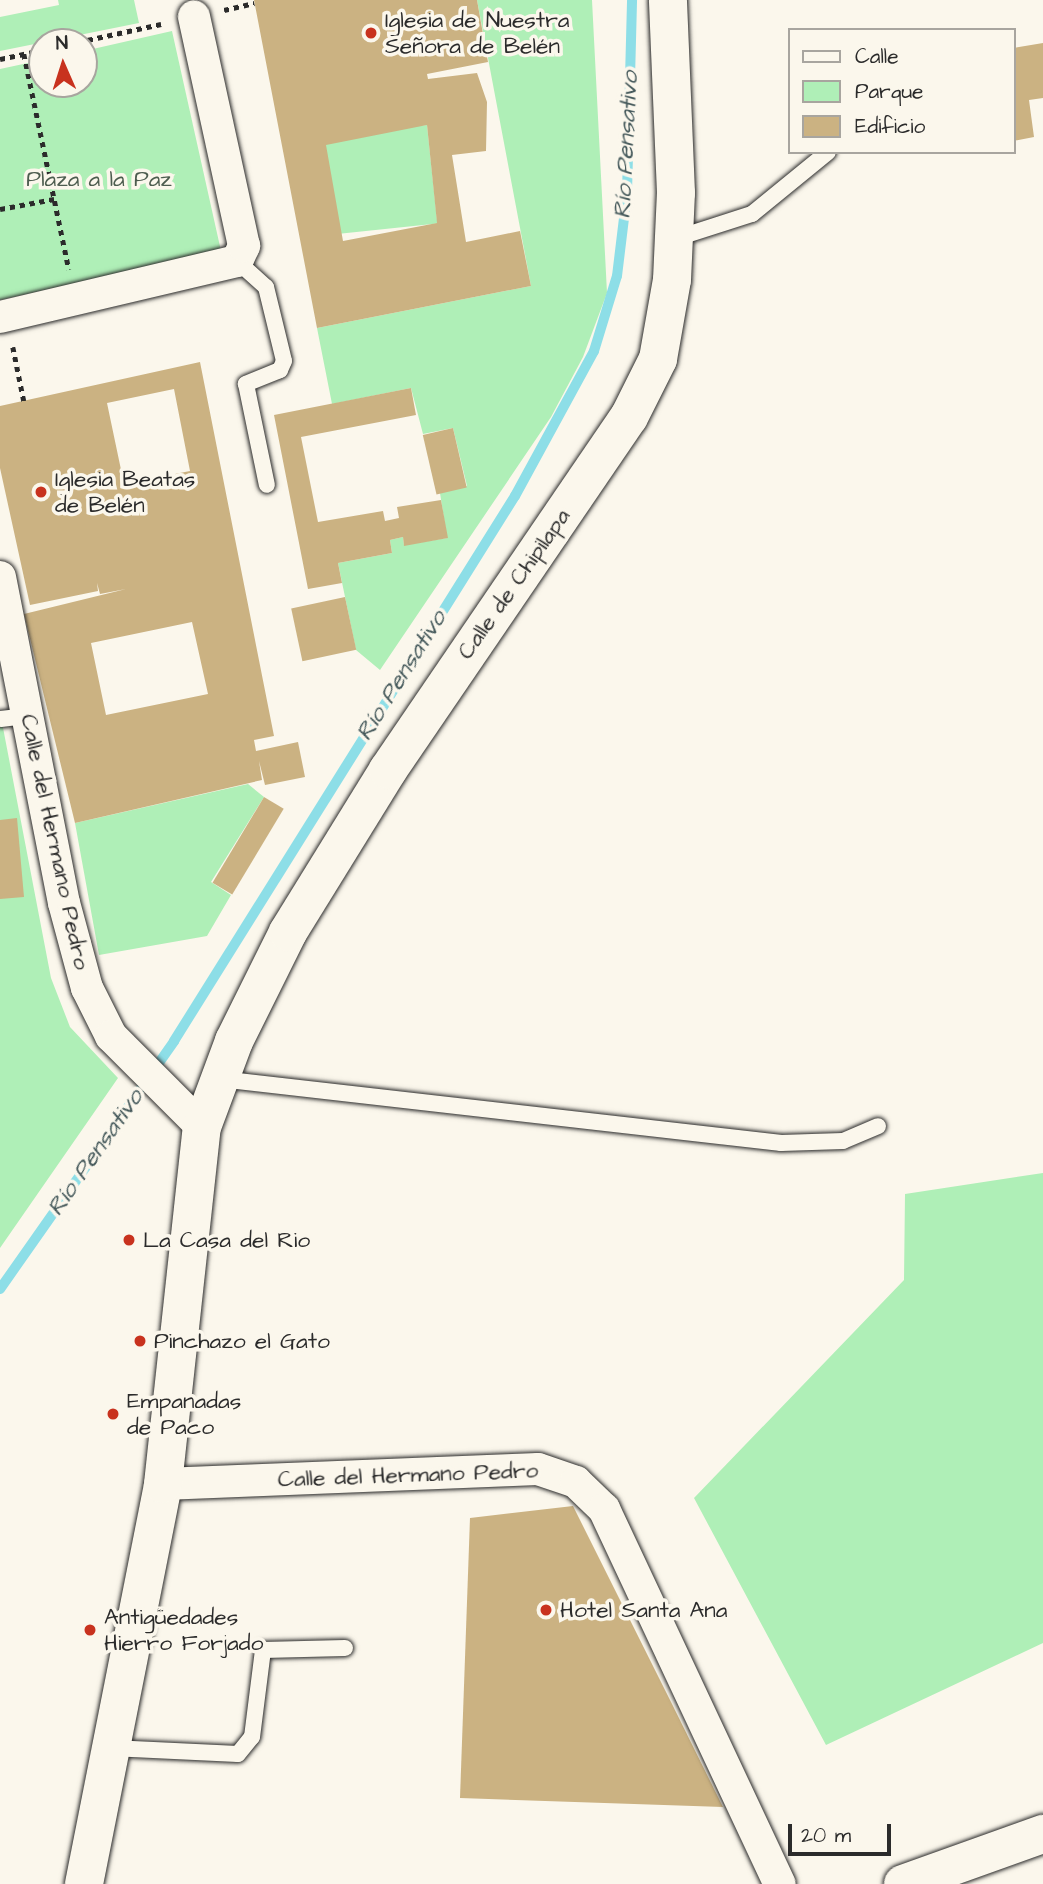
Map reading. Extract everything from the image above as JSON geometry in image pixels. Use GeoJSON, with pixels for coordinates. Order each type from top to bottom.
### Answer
{"type":"FeatureCollection","features":[{"type":"Feature","properties":{"kind":"main road","name":"Calle de Chipilapa"},"geometry":{"type":"LineString","coordinates":[[202,1127],[220,1079],[288,932],[388,770],[629,417],[658,359],[674,239],[668,0]]}},
{"type":"Feature","properties":{"kind":"main road"},"geometry":{"type":"LineString","coordinates":[[84,1884],[163,1483],[202,1127]]}},
{"type":"Feature","properties":{"kind":"main road"},"geometry":{"type":"LineString","coordinates":[[903,1884],[1043,1834]]}},
{"type":"Feature","properties":{"kind":"street"},"geometry":{"type":"LineString","coordinates":[[0,317],[237,261],[244,246],[194,16]]}},
{"type":"Feature","properties":{"kind":"street","name":"Calle del Hermano Pedro"},"geometry":{"type":"LineString","coordinates":[[0,577],[14,718],[87,988],[111,1036],[175,1094],[202,1127]]}},
{"type":"Feature","properties":{"kind":"street","name":"Calle del Hermano Pedro"},"geometry":{"type":"LineString","coordinates":[[163,1483],[538,1469],[576,1482],[604,1509],[780,1884]]}},
{"type":"Feature","properties":{"kind":"lane"},"geometry":{"type":"LineString","coordinates":[[674,239],[752,214],[826,154]]}},
{"type":"Feature","properties":{"kind":"lane"},"geometry":{"type":"LineString","coordinates":[[237,261],[266,286],[284,361],[280,370],[246,384],[267,485]]}},
{"type":"Feature","properties":{"kind":"lane"},"geometry":{"type":"LineString","coordinates":[[220,1079],[781,1143],[843,1140],[878,1126]]}},
{"type":"Feature","properties":{"kind":"lane"},"geometry":{"type":"LineString","coordinates":[[111,1748],[238,1754],[252,1737],[263,1650],[345,1648]]}},
{"type":"Feature","properties":{"kind":"path"},"geometry":{"type":"LineString","coordinates":[[98,38],[194,16]]}},
{"type":"Feature","properties":{"kind":"path"},"geometry":{"type":"LineString","coordinates":[[0,59],[28,53]]}},
{"type":"Feature","properties":{"kind":"path"},"geometry":{"type":"LineString","coordinates":[[24,54],[76,300]]}},
{"type":"Feature","properties":{"kind":"path"},"geometry":{"type":"LineString","coordinates":[[0,209],[54,199]]}},
{"type":"Feature","properties":{"kind":"green space"},"geometry":{"type":"Polygon","coordinates":[[[58,0],[134,0],[139,23],[98,31],[98,28],[28,28],[28,45],[0,51],[0,17],[59,5],[58,0]]]}},
{"type":"Feature","properties":{"kind":"green space"},"geometry":{"type":"Polygon","coordinates":[[[477,0],[592,0],[607,293],[583,357],[551,417],[380,670],[356,650],[338,563],[392,553],[390,540],[403,537],[404,545],[447,538],[440,493],[467,486],[453,428],[423,434],[411,388],[332,404],[317,328],[531,286],[477,0]]]}},
{"type":"Feature","properties":{"kind":"green space","name":"Plaza a la Paz"},"geometry":{"type":"Polygon","coordinates":[[[172,31],[221,251],[0,300],[0,69],[28,63],[28,98],[98,98],[98,48],[172,31]]]}},
{"type":"Feature","properties":{"kind":"green space"},"geometry":{"type":"Polygon","coordinates":[[[427,125],[437,223],[335,234],[325,136],[427,125]]]}},
{"type":"Feature","properties":{"kind":"green space"},"geometry":{"type":"Polygon","coordinates":[[[0,712],[51,978],[70,1027],[118,1078],[0,1248],[0,712]]]}},
{"type":"Feature","properties":{"kind":"green space"},"geometry":{"type":"Polygon","coordinates":[[[248,784],[264,797],[211,882],[231,895],[207,936],[99,955],[75,823],[248,784]]]}},
{"type":"Feature","properties":{"kind":"green space"},"geometry":{"type":"Polygon","coordinates":[[[1043,1173],[1043,1643],[826,1745],[694,1498],[904,1280],[905,1194],[1043,1173]]]}},
{"type":"Feature","properties":{"kind":"building"},"geometry":{"type":"Polygon","coordinates":[[[254,0],[477,0],[488,62],[427,74],[428,79],[477,73],[487,102],[486,151],[452,155],[466,242],[520,231],[531,286],[317,328],[254,0]],[[427,125],[326,145],[343,241],[437,223],[427,125]]]}},
{"type":"Feature","properties":{"kind":"building"},"geometry":{"type":"Polygon","coordinates":[[[1043,43],[1043,98],[1029,100],[1034,137],[1015,141],[1015,48],[1043,43]]]}},
{"type":"Feature","properties":{"kind":"building"},"geometry":{"type":"Polygon","coordinates":[[[200,362],[274,736],[254,740],[256,751],[298,742],[305,777],[265,785],[259,761],[262,780],[75,823],[24,614],[126,589],[100,594],[97,583],[98,591],[30,605],[0,468],[0,406],[200,362]],[[174,389],[107,403],[124,484],[190,471],[174,389]],[[192,622],[91,643],[106,715],[208,694],[192,622]]]}},
{"type":"Feature","properties":{"kind":"building"},"geometry":{"type":"Polygon","coordinates":[[[411,388],[416,415],[301,437],[318,522],[383,511],[385,521],[399,518],[397,507],[441,500],[448,538],[404,546],[403,537],[390,540],[392,553],[338,563],[342,583],[308,589],[274,415],[411,388]]]}},
{"type":"Feature","properties":{"kind":"building"},"geometry":{"type":"Polygon","coordinates":[[[453,428],[467,487],[437,494],[423,435],[453,428]]]}},
{"type":"Feature","properties":{"kind":"building"},"geometry":{"type":"Polygon","coordinates":[[[345,597],[356,650],[302,661],[291,608],[345,597]]]}},
{"type":"Feature","properties":{"kind":"building"},"geometry":{"type":"Polygon","coordinates":[[[264,797],[284,809],[232,895],[212,883],[264,797]]]}},
{"type":"Feature","properties":{"kind":"building"},"geometry":{"type":"Polygon","coordinates":[[[17,818],[24,897],[0,899],[0,820],[17,818]]]}},
{"type":"Feature","properties":{"kind":"building","name":"Hotel Santa Ana"},"geometry":{"type":"Polygon","coordinates":[[[573,1506],[723,1807],[460,1798],[470,1518],[573,1506]]]}},
{"type":"Feature","properties":{"kind":"waterway","name":"Río Pensativo"},"geometry":{"type":"LineString","coordinates":[[0,1289],[174,1041],[515,496],[594,351],[617,276],[627,193],[632,0]]}},
{"type":"Feature","properties":{"kind":"place","name":"Iglesia de Nuestra Señora de Belén"},"geometry":{"type":"Point","coordinates":[371,33]}},
{"type":"Feature","properties":{"kind":"place","name":"Iglesia Beatas de Belén"},"geometry":{"type":"Point","coordinates":[41,492]}},
{"type":"Feature","properties":{"kind":"place","name":"La Casa del Rio"},"geometry":{"type":"Point","coordinates":[129,1240]}},
{"type":"Feature","properties":{"kind":"place","name":"Pinchazo el Gato"},"geometry":{"type":"Point","coordinates":[140,1341]}},
{"type":"Feature","properties":{"kind":"place","name":"Empanadas de Paco"},"geometry":{"type":"Point","coordinates":[113,1414]}},
{"type":"Feature","properties":{"kind":"place","name":"Hotel Santa Ana"},"geometry":{"type":"Point","coordinates":[546,1610]}},
{"type":"Feature","properties":{"kind":"place","name":"Antigüedades Hierro Forjado"},"geometry":{"type":"Point","coordinates":[90,1630]}}]}
